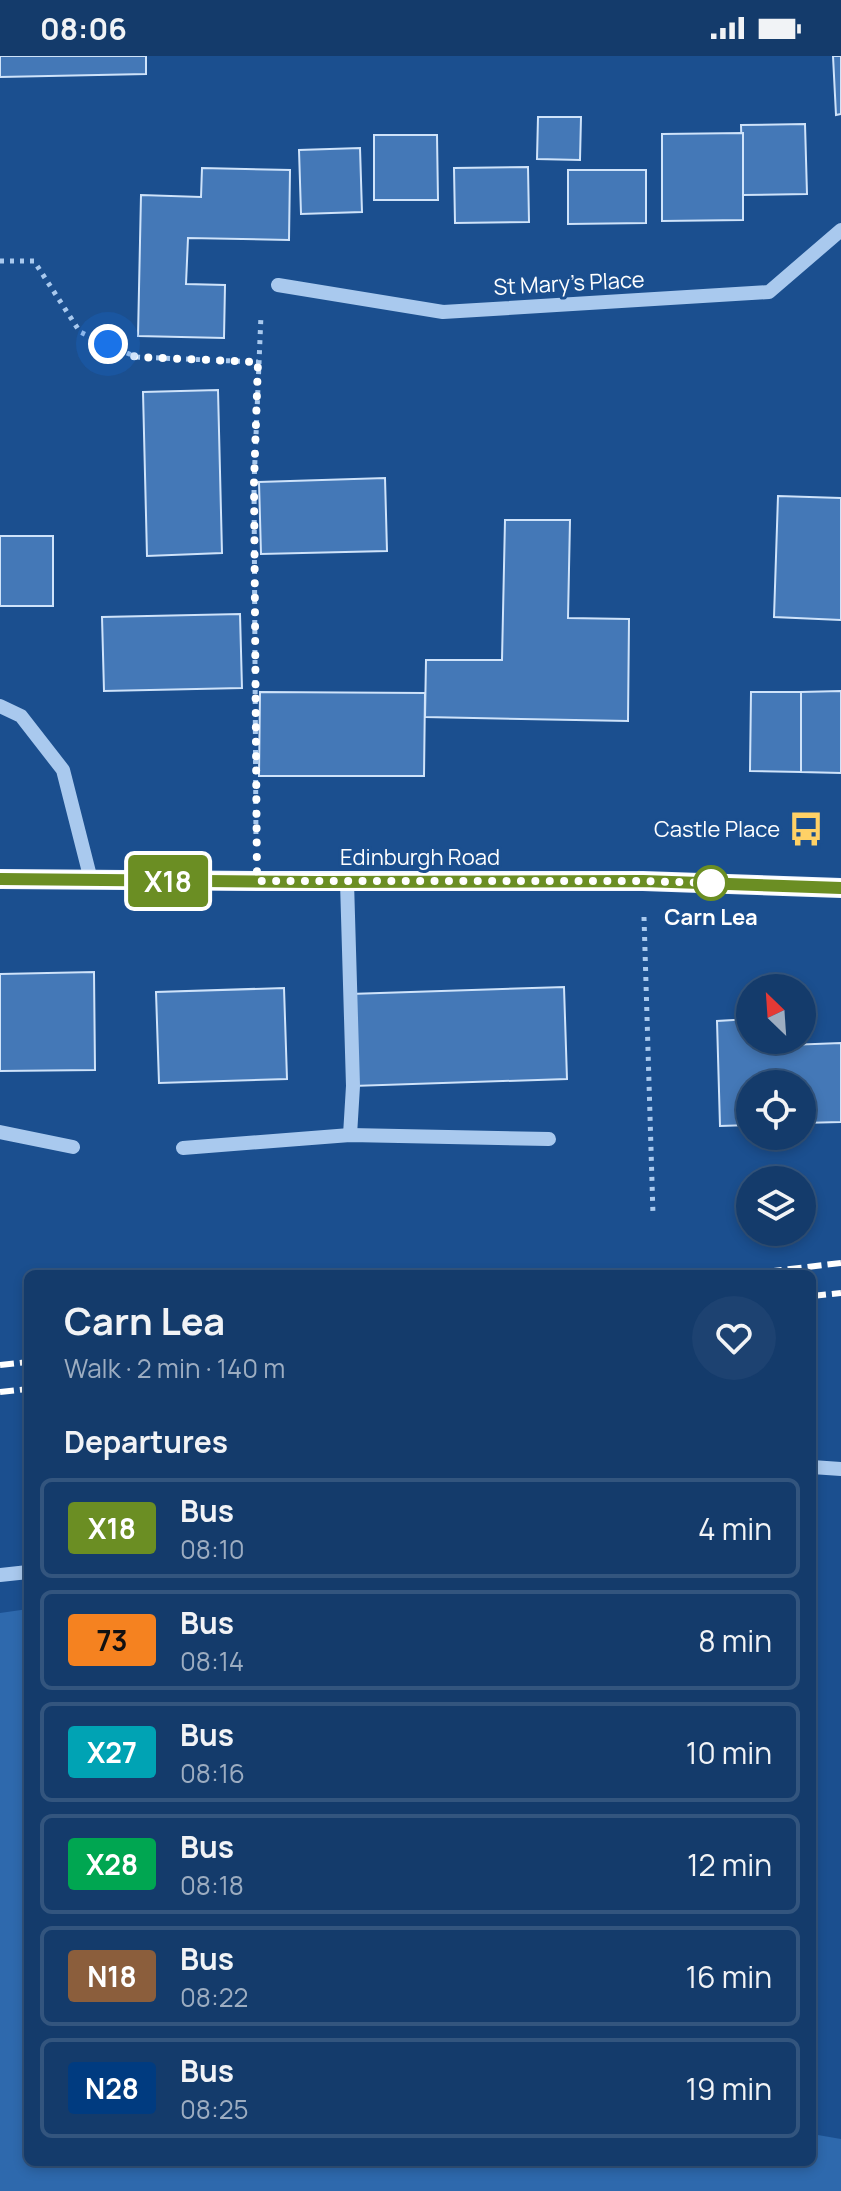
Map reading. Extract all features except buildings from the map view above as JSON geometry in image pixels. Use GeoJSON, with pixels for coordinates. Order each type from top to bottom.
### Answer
{"type":"FeatureCollection","features":[{"type":"Feature","properties":{"kind":"main road","name":"Edinburgh Road"},"geometry":{"type":"LineString","coordinates":[[0,879],[643,881],[841,888]]}},
{"type":"Feature","properties":{"kind":"street","name":"St Mary's Place"},"geometry":{"type":"LineString","coordinates":[[278,285],[443,312],[769,292],[841,230]]}},
{"type":"Feature","properties":{"kind":"street"},"geometry":{"type":"LineString","coordinates":[[0,706],[21,716],[63,770],[91,880]]}},
{"type":"Feature","properties":{"kind":"street"},"geometry":{"type":"LineString","coordinates":[[347,882],[353,1086],[350,1135]]}},
{"type":"Feature","properties":{"kind":"street"},"geometry":{"type":"LineString","coordinates":[[0,1132],[73,1147]]}},
{"type":"Feature","properties":{"kind":"street"},"geometry":{"type":"LineString","coordinates":[[183,1148],[350,1135],[549,1139]]}},
{"type":"Feature","properties":{"kind":"street"},"geometry":{"type":"LineString","coordinates":[[816,1467],[841,1469]]}},
{"type":"Feature","properties":{"kind":"street"},"geometry":{"type":"LineString","coordinates":[[0,1575],[24,1572]]}},
{"type":"Feature","properties":{"kind":"path"},"geometry":{"type":"LineString","coordinates":[[0,261],[34,261],[80,332],[136,357],[258,362]]}},
{"type":"Feature","properties":{"kind":"path"},"geometry":{"type":"LineString","coordinates":[[257,881],[254,483],[258,362],[262,284],[278,285]]}},
{"type":"Feature","properties":{"kind":"path"},"geometry":{"type":"LineString","coordinates":[[643,881],[653,1215]]}},
{"type":"Feature","properties":{"kind":"shaded area"},"geometry":{"type":"Polygon","coordinates":[[[24,1610],[24,2166],[816,2166],[816,2135],[841,2139],[841,2191],[0,2191],[0,1613],[24,1610]]]}},
{"type":"Feature","properties":{"kind":"railway"},"geometry":{"type":"LineString","coordinates":[[782,1270],[841,1263]]}},
{"type":"Feature","properties":{"kind":"railway"},"geometry":{"type":"LineString","coordinates":[[816,1296],[841,1293]]}},
{"type":"Feature","properties":{"kind":"railway"},"geometry":{"type":"LineString","coordinates":[[0,1365],[24,1362]]}},
{"type":"Feature","properties":{"kind":"railway"},"geometry":{"type":"LineString","coordinates":[[0,1392],[24,1389]]}},
{"type":"Feature","properties":{"kind":"bus line","name":"X18"},"geometry":{"type":"LineString","coordinates":[[0,879],[643,881],[841,888]]}},
{"type":"Feature","properties":{"kind":"place","name":"Castle Place"},"geometry":{"type":"Point","coordinates":[806,829]}},
{"type":"Feature","properties":{"kind":"place","name":"Carn Lea"},"geometry":{"type":"Point","coordinates":[711,883]}},
{"type":"Feature","properties":{"kind":"route"},"geometry":{"type":"LineString","coordinates":[[108,344],[136,357],[258,362],[254,483],[257,881],[711,883]]}}]}
